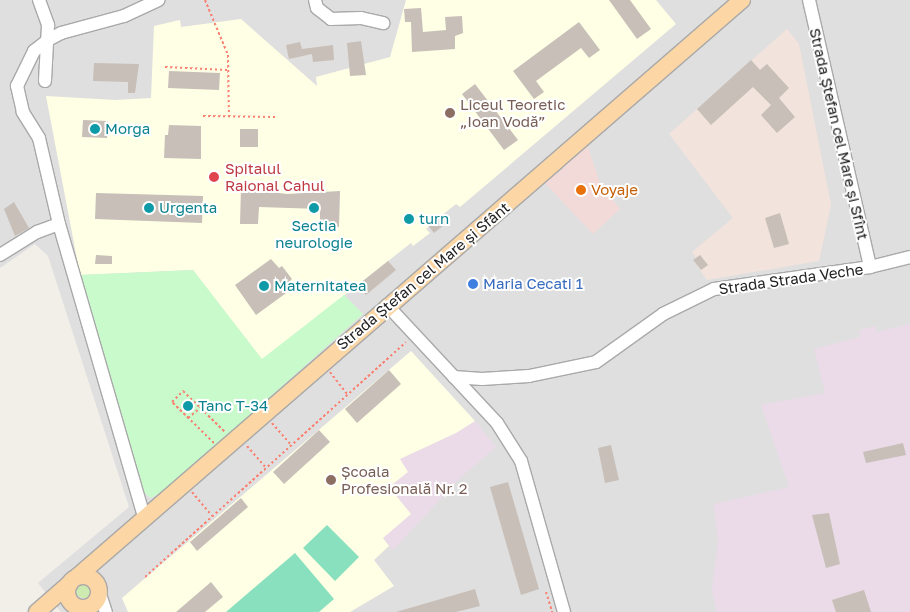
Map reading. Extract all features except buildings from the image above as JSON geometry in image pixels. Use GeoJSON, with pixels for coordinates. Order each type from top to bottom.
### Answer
{"type":"FeatureCollection","features":[{"type":"Feature","properties":{"kind":"main road","name":"Strada Ștefan cel Mare și Sfânt"},"geometry":{"type":"LineString","coordinates":[[37,612],[145,520],[387,305],[523,192],[742,0]]}},
{"type":"Feature","properties":{"kind":"main road"},"geometry":{"type":"LineString","coordinates":[[37,612],[60,604],[83,608],[95,602],[99,591],[105,553]]}},
{"type":"Feature","properties":{"kind":"main road"},"geometry":{"type":"LineString","coordinates":[[83,608],[67,595],[74,580],[90,577],[99,591]]}},
{"type":"Feature","properties":{"kind":"street"},"geometry":{"type":"LineString","coordinates":[[39,0],[48,25],[45,81]]}},
{"type":"Feature","properties":{"kind":"street"},"geometry":{"type":"LineString","coordinates":[[145,520],[59,224],[40,138],[18,99],[17,86],[22,71],[34,51],[48,40],[60,33],[124,16],[159,0]]}},
{"type":"Feature","properties":{"kind":"street"},"geometry":{"type":"LineString","coordinates":[[315,0],[317,8],[331,20],[361,18],[383,23]]}},
{"type":"Feature","properties":{"kind":"street","name":"Strada Ștefan cel Mare și Sfînt"},"geometry":{"type":"LineString","coordinates":[[809,0],[870,267]]}},
{"type":"Feature","properties":{"kind":"street"},"geometry":{"type":"LineString","coordinates":[[0,255],[37,232],[59,224]]}},
{"type":"Feature","properties":{"kind":"street","name":"Strada Strada Veche"},"geometry":{"type":"LineString","coordinates":[[454,377],[482,379],[529,376],[596,362],[663,314],[714,289],[870,267],[910,257]]}},
{"type":"Feature","properties":{"kind":"street"},"geometry":{"type":"LineString","coordinates":[[387,305],[497,423],[521,461],[564,612]]}},
{"type":"Feature","properties":{"kind":"street"},"geometry":{"type":"LineString","coordinates":[[99,591],[106,612]]}},
{"type":"Feature","properties":{"kind":"path"},"geometry":{"type":"LineString","coordinates":[[205,0],[228,55],[229,118]]}},
{"type":"Feature","properties":{"kind":"path"},"geometry":{"type":"LineString","coordinates":[[166,67],[227,70]]}},
{"type":"Feature","properties":{"kind":"path"},"geometry":{"type":"LineString","coordinates":[[203,116],[229,118],[276,117]]}},
{"type":"Feature","properties":{"kind":"path"},"geometry":{"type":"LineString","coordinates":[[145,577],[406,341],[412,348]]}},
{"type":"Feature","properties":{"kind":"path"},"geometry":{"type":"LineString","coordinates":[[322,362],[347,394]]}},
{"type":"Feature","properties":{"kind":"path"},"geometry":{"type":"LineString","coordinates":[[232,443],[183,391],[172,402],[188,418],[232,443],[266,468]]}},
{"type":"Feature","properties":{"kind":"path"},"geometry":{"type":"LineString","coordinates":[[188,418],[200,408]]}},
{"type":"Feature","properties":{"kind":"path"},"geometry":{"type":"LineString","coordinates":[[264,413],[291,445]]}},
{"type":"Feature","properties":{"kind":"path"},"geometry":{"type":"LineString","coordinates":[[185,484],[212,516]]}},
{"type":"Feature","properties":{"kind":"path"},"geometry":{"type":"LineString","coordinates":[[545,588],[552,612]]}},
{"type":"Feature","properties":{"kind":"shaded area"},"geometry":{"type":"Polygon","coordinates":[[[0,0],[910,0],[910,612],[61,612],[38,583],[129,507],[48,256],[35,244],[0,268],[0,0]]]}},
{"type":"Feature","properties":{"kind":"shaded area","name":"Spitalul Raional Cahul"},"geometry":{"type":"Polygon","coordinates":[[[406,0],[656,0],[676,24],[460,207],[456,204],[436,220],[426,229],[430,233],[413,246],[411,243],[262,360],[193,270],[80,275],[46,96],[115,100],[151,98],[154,26],[180,20],[181,27],[241,19],[317,86],[316,77],[390,57],[406,0]]]}},
{"type":"Feature","properties":{"kind":"shaded area"},"geometry":{"type":"Polygon","coordinates":[[[787,29],[799,44],[831,205],[819,261],[707,280],[693,260],[696,258],[692,252],[733,218],[669,134],[787,29]]]}},
{"type":"Feature","properties":{"kind":"shaded area"},"geometry":{"type":"Polygon","coordinates":[[[587,144],[600,183],[620,209],[593,234],[543,181],[587,144]]]}},
{"type":"Feature","properties":{"kind":"shaded area"},"geometry":{"type":"Polygon","coordinates":[[[910,324],[910,612],[717,612],[712,591],[718,542],[714,504],[789,487],[761,405],[825,393],[814,349],[860,337],[859,330],[875,326],[877,332],[910,324]]]}},
{"type":"Feature","properties":{"kind":"shaded area","name":"Școala Profesională Nr. 2"},"geometry":{"type":"Polygon","coordinates":[[[411,351],[475,421],[456,433],[400,459],[408,472],[389,487],[411,514],[383,538],[389,546],[374,560],[394,586],[350,612],[128,612],[122,598],[411,351]]]}},
{"type":"Feature","properties":{"kind":"shaded area"},"geometry":{"type":"Polygon","coordinates":[[[475,421],[496,447],[459,479],[393,550],[382,538],[411,514],[389,487],[399,459],[456,433],[475,421]]]}},
{"type":"Feature","properties":{"kind":"green space"},"geometry":{"type":"Polygon","coordinates":[[[193,270],[262,359],[344,295],[363,314],[167,489],[151,498],[143,492],[80,275],[193,270]]]}},
{"type":"Feature","properties":{"kind":"green space"},"geometry":{"type":"Polygon","coordinates":[[[327,525],[359,557],[335,581],[303,548],[327,525]]]}},
{"type":"Feature","properties":{"kind":"green space"},"geometry":{"type":"Polygon","coordinates":[[[295,553],[334,599],[319,612],[226,612],[295,553]]]}},
{"type":"Feature","properties":{"kind":"green space"},"geometry":{"type":"Polygon","coordinates":[[[84,582],[90,584],[92,590],[90,596],[84,598],[78,596],[76,590],[78,584],[84,582]]]}},
{"type":"Feature","properties":{"kind":"place","name":"Liceul Teoretic „Ioan Vodă”"},"geometry":{"type":"Point","coordinates":[450,113]}},
{"type":"Feature","properties":{"kind":"place","name":"Morga"},"geometry":{"type":"Point","coordinates":[95,129]}},
{"type":"Feature","properties":{"kind":"place","name":"Spitalul Raional Cahul"},"geometry":{"type":"Point","coordinates":[214,177]}},
{"type":"Feature","properties":{"kind":"place","name":"Voyaje"},"geometry":{"type":"Point","coordinates":[581,190]}},
{"type":"Feature","properties":{"kind":"place","name":"Urgenta"},"geometry":{"type":"Point","coordinates":[149,208]}},
{"type":"Feature","properties":{"kind":"place","name":"Sectia neurologie"},"geometry":{"type":"Point","coordinates":[314,208]}},
{"type":"Feature","properties":{"kind":"place","name":"turn"},"geometry":{"type":"Point","coordinates":[409,219]}},
{"type":"Feature","properties":{"kind":"place","name":"Maria Cecati 1"},"geometry":{"type":"Point","coordinates":[473,284]}},
{"type":"Feature","properties":{"kind":"place","name":"Maternitatea"},"geometry":{"type":"Point","coordinates":[264,286]}},
{"type":"Feature","properties":{"kind":"place","name":"Tanc T-34"},"geometry":{"type":"Point","coordinates":[188,406]}},
{"type":"Feature","properties":{"kind":"place","name":"Școala Profesională Nr. 2"},"geometry":{"type":"Point","coordinates":[331,480]}}]}
